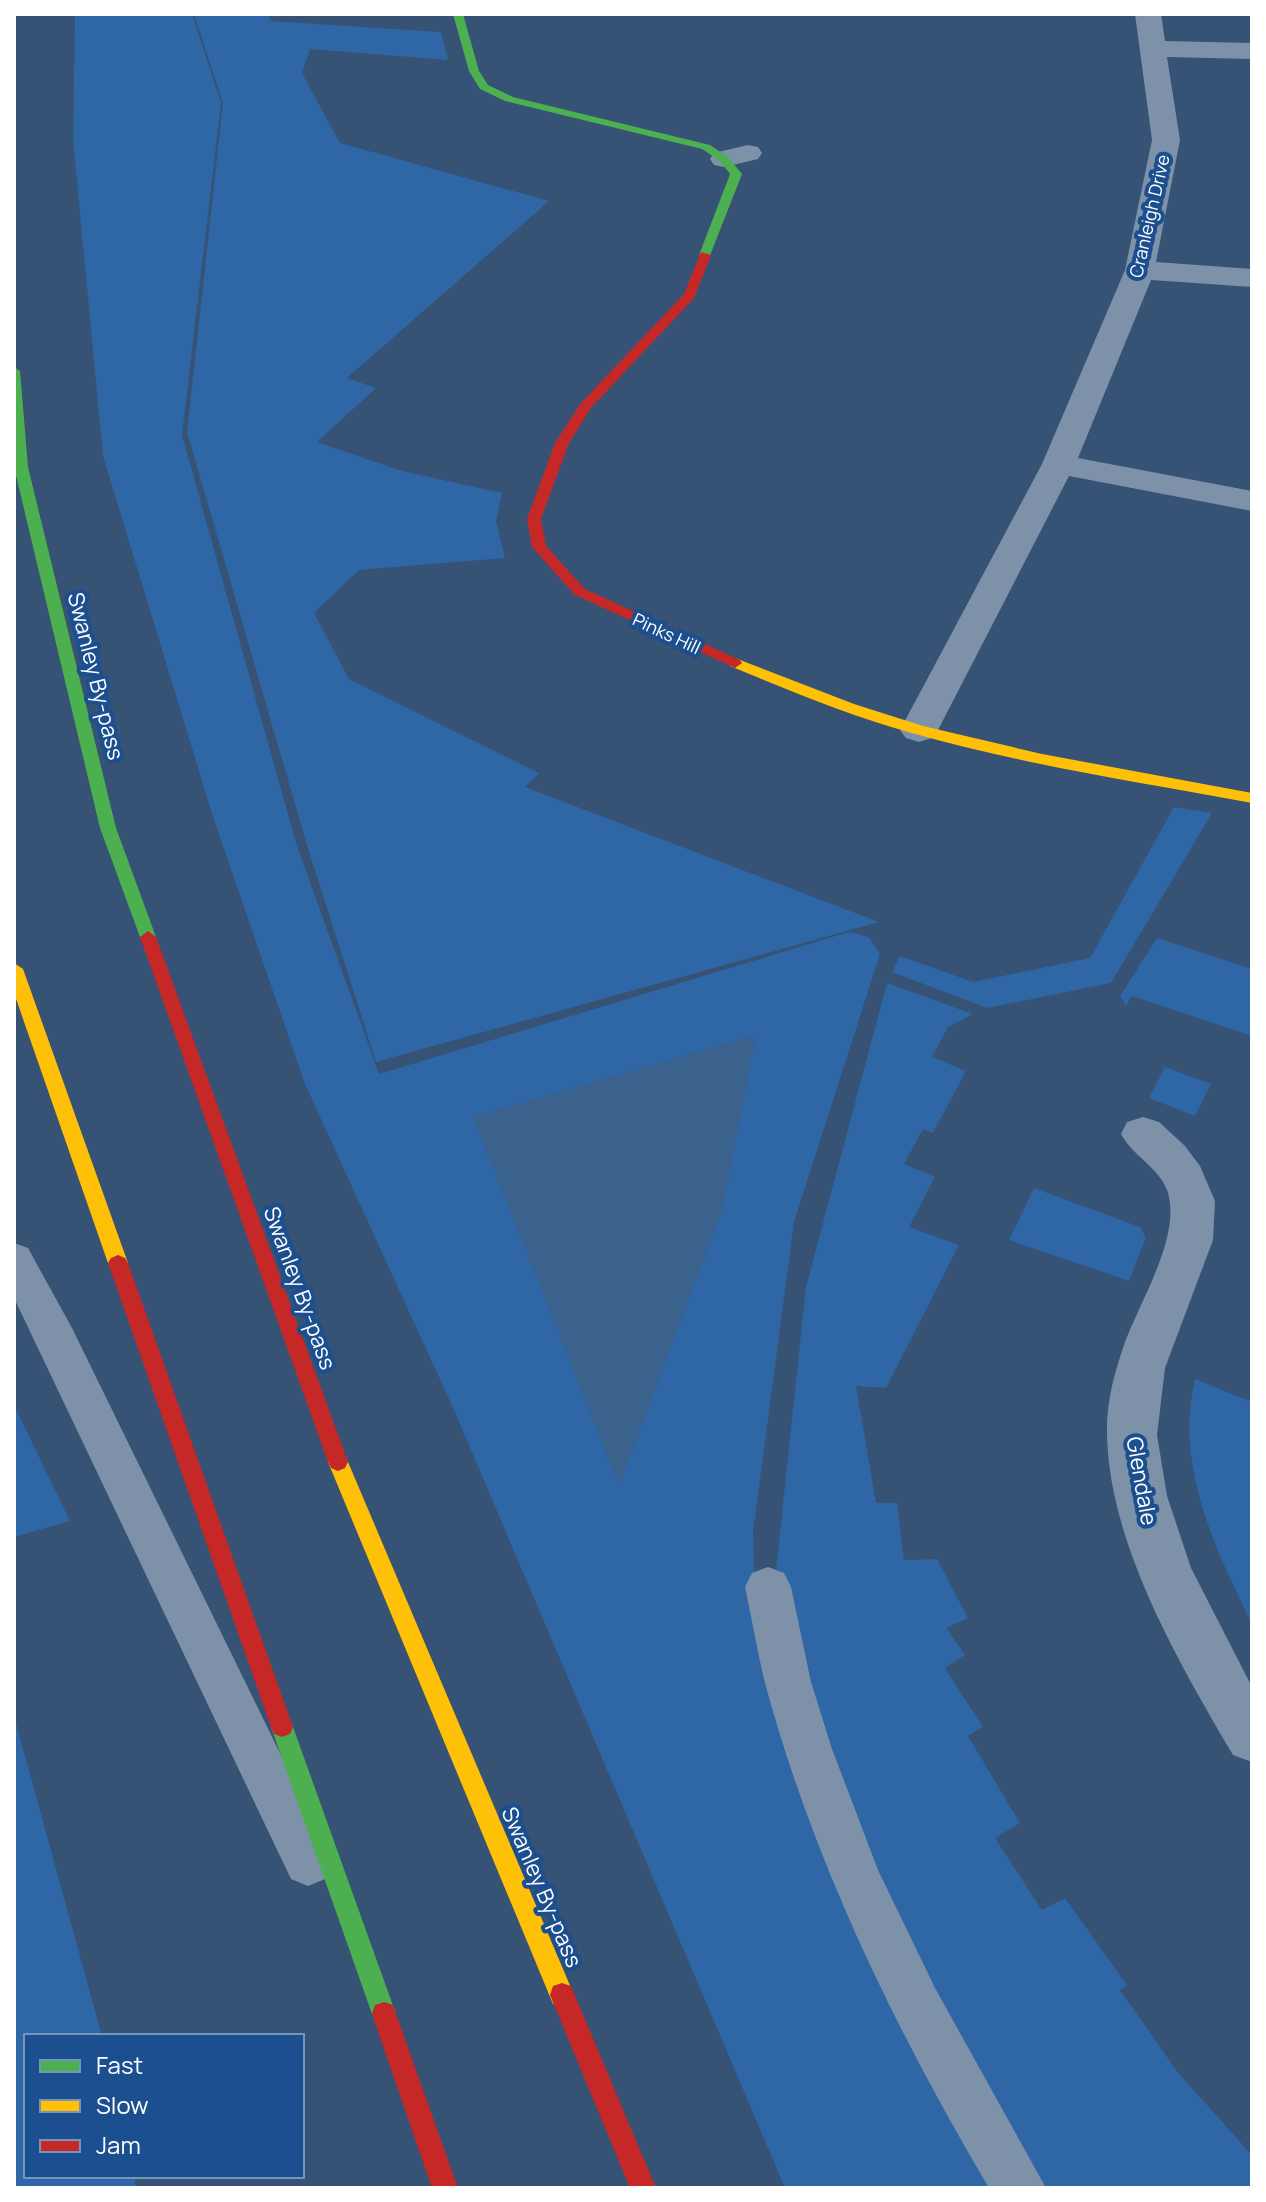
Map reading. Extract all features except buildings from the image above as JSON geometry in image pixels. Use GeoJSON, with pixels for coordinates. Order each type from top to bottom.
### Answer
{"type":"FeatureCollection","features":[{"type":"Feature","properties":{"kind":"main road","name":"Pinks Hill"},"geometry":{"type":"LineString","coordinates":[[458,14],[474,71],[484,87],[509,99],[736,156],[736,174],[690,295],[586,406],[562,443],[534,519],[539,547],[580,592],[824,700],[919,730],[1036,757],[1252,798]]}},
{"type":"Feature","properties":{"kind":"main road","name":"Swanley By-pass"},"geometry":{"type":"LineString","coordinates":[[14,371],[21,467],[108,828],[331,1444],[643,2188]]}},
{"type":"Feature","properties":{"kind":"main road"},"geometry":{"type":"LineString","coordinates":[[14,969],[445,2188]]}},
{"type":"Feature","properties":{"kind":"street","name":"Cranleigh Drive"},"geometry":{"type":"LineString","coordinates":[[919,730],[1059,464],[1140,270],[1166,140],[1156,49],[1148,14]]}},
{"type":"Feature","properties":{"kind":"street"},"geometry":{"type":"LineString","coordinates":[[1156,49],[1252,51]]}},
{"type":"Feature","properties":{"kind":"street"},"geometry":{"type":"LineString","coordinates":[[1140,270],[1252,278]]}},
{"type":"Feature","properties":{"kind":"street"},"geometry":{"type":"LineString","coordinates":[[1059,464],[1252,501]]}},
{"type":"Feature","properties":{"kind":"street","name":"Glendale"},"geometry":{"type":"LineString","coordinates":[[1143,1134],[1167,1153],[1184,1179],[1194,1213],[1188,1248],[1144,1350],[1133,1397],[1133,1456],[1152,1537],[1196,1641],[1252,1737]]}},
{"type":"Feature","properties":{"kind":"lane"},"geometry":{"type":"LineString","coordinates":[[14,1259],[57,1340],[391,2034]]}},
{"type":"Feature","properties":{"kind":"lane"},"geometry":{"type":"LineString","coordinates":[[768,1587],[788,1682],[845,1852],[957,2087],[1019,2188]]}},
{"type":"Feature","properties":{"kind":"shaded area"},"geometry":{"type":"Polygon","coordinates":[[[75,14],[192,14],[221,103],[182,435],[296,843],[379,1074],[849,932],[869,937],[880,954],[794,1222],[753,1533],[755,1587],[1014,2188],[785,2188],[454,1410],[305,1084],[213,817],[103,456],[73,139],[75,14]]]}},
{"type":"Feature","properties":{"kind":"shaded area"},"geometry":{"type":"Polygon","coordinates":[[[194,14],[269,14],[270,21],[441,32],[448,60],[310,49],[302,73],[340,143],[549,201],[347,378],[376,388],[317,442],[402,471],[502,493],[496,521],[505,558],[359,570],[314,613],[349,679],[539,773],[525,787],[879,922],[376,1062],[306,842],[187,432],[223,103],[194,14]]]}},
{"type":"Feature","properties":{"kind":"shaded area"},"geometry":{"type":"Polygon","coordinates":[[[1174,807],[1212,813],[1111,983],[987,1008],[892,972],[900,956],[973,982],[1090,958],[1174,807]]]}},
{"type":"Feature","properties":{"kind":"shaded area"},"geometry":{"type":"Polygon","coordinates":[[[1157,938],[1252,969],[1252,1036],[1132,996],[1126,1006],[1120,996],[1157,938]]]}},
{"type":"Feature","properties":{"kind":"shaded area"},"geometry":{"type":"Polygon","coordinates":[[[887,983],[973,1014],[948,1027],[932,1057],[966,1071],[933,1133],[923,1129],[904,1164],[935,1177],[909,1227],[959,1245],[886,1388],[856,1386],[876,1503],[897,1503],[904,1560],[937,1559],[968,1618],[946,1628],[965,1655],[945,1668],[983,1727],[968,1736],[1020,1823],[995,1838],[1042,1910],[1065,1898],[1127,1985],[1120,1990],[1179,2074],[1252,2155],[1252,2188],[1031,2188],[915,1980],[774,1589],[806,1287],[887,983]]]}},
{"type":"Feature","properties":{"kind":"shaded area"},"geometry":{"type":"Polygon","coordinates":[[[756,1035],[722,1210],[619,1486],[473,1117],[756,1035]]]}},
{"type":"Feature","properties":{"kind":"shaded area"},"geometry":{"type":"Polygon","coordinates":[[[1165,1067],[1211,1084],[1195,1116],[1149,1098],[1165,1067]]]}},
{"type":"Feature","properties":{"kind":"shaded area"},"geometry":{"type":"Polygon","coordinates":[[[1034,1188],[1140,1227],[1146,1237],[1129,1281],[1009,1240],[1034,1188]]]}},
{"type":"Feature","properties":{"kind":"shaded area"},"geometry":{"type":"Polygon","coordinates":[[[1195,1379],[1252,1402],[1252,1624],[1212,1536],[1194,1474],[1190,1411],[1195,1379]]]}},
{"type":"Feature","properties":{"kind":"shaded area"},"geometry":{"type":"Polygon","coordinates":[[[14,1405],[70,1521],[14,1537],[14,1405]]]}},
{"type":"Feature","properties":{"kind":"shaded area"},"geometry":{"type":"Polygon","coordinates":[[[14,1716],[101,2034],[24,2034],[24,2178],[134,2178],[136,2188],[14,2188],[14,1716]]]}},
{"type":"Feature","properties":{"kind":"traffic: fast"},"geometry":{"type":"LineString","coordinates":[[458,14],[474,71],[484,87],[509,99],[706,147],[724,159],[736,174],[705,255]]}},
{"type":"Feature","properties":{"kind":"traffic: fast"},"geometry":{"type":"LineString","coordinates":[[14,371],[21,467],[108,828],[148,937]]}},
{"type":"Feature","properties":{"kind":"traffic: fast"},"geometry":{"type":"LineString","coordinates":[[282,1727],[384,2014]]}},
{"type":"Feature","properties":{"kind":"traffic: slow"},"geometry":{"type":"LineString","coordinates":[[735,663],[825,699],[959,741],[1252,798]]}},
{"type":"Feature","properties":{"kind":"traffic: slow"},"geometry":{"type":"LineString","coordinates":[[14,969],[118,1263]]}},
{"type":"Feature","properties":{"kind":"traffic: slow"},"geometry":{"type":"LineString","coordinates":[[338,1462],[562,1995]]}},
{"type":"Feature","properties":{"kind":"traffic: jam"},"geometry":{"type":"LineString","coordinates":[[705,255],[690,295],[586,406],[562,443],[534,519],[539,547],[580,592],[735,663]]}},
{"type":"Feature","properties":{"kind":"traffic: jam"},"geometry":{"type":"LineString","coordinates":[[148,937],[338,1462]]}},
{"type":"Feature","properties":{"kind":"traffic: jam"},"geometry":{"type":"LineString","coordinates":[[118,1263],[282,1727]]}},
{"type":"Feature","properties":{"kind":"traffic: jam"},"geometry":{"type":"LineString","coordinates":[[562,1995],[643,2188]]}},
{"type":"Feature","properties":{"kind":"traffic: jam"},"geometry":{"type":"LineString","coordinates":[[384,2014],[445,2188]]}}]}
